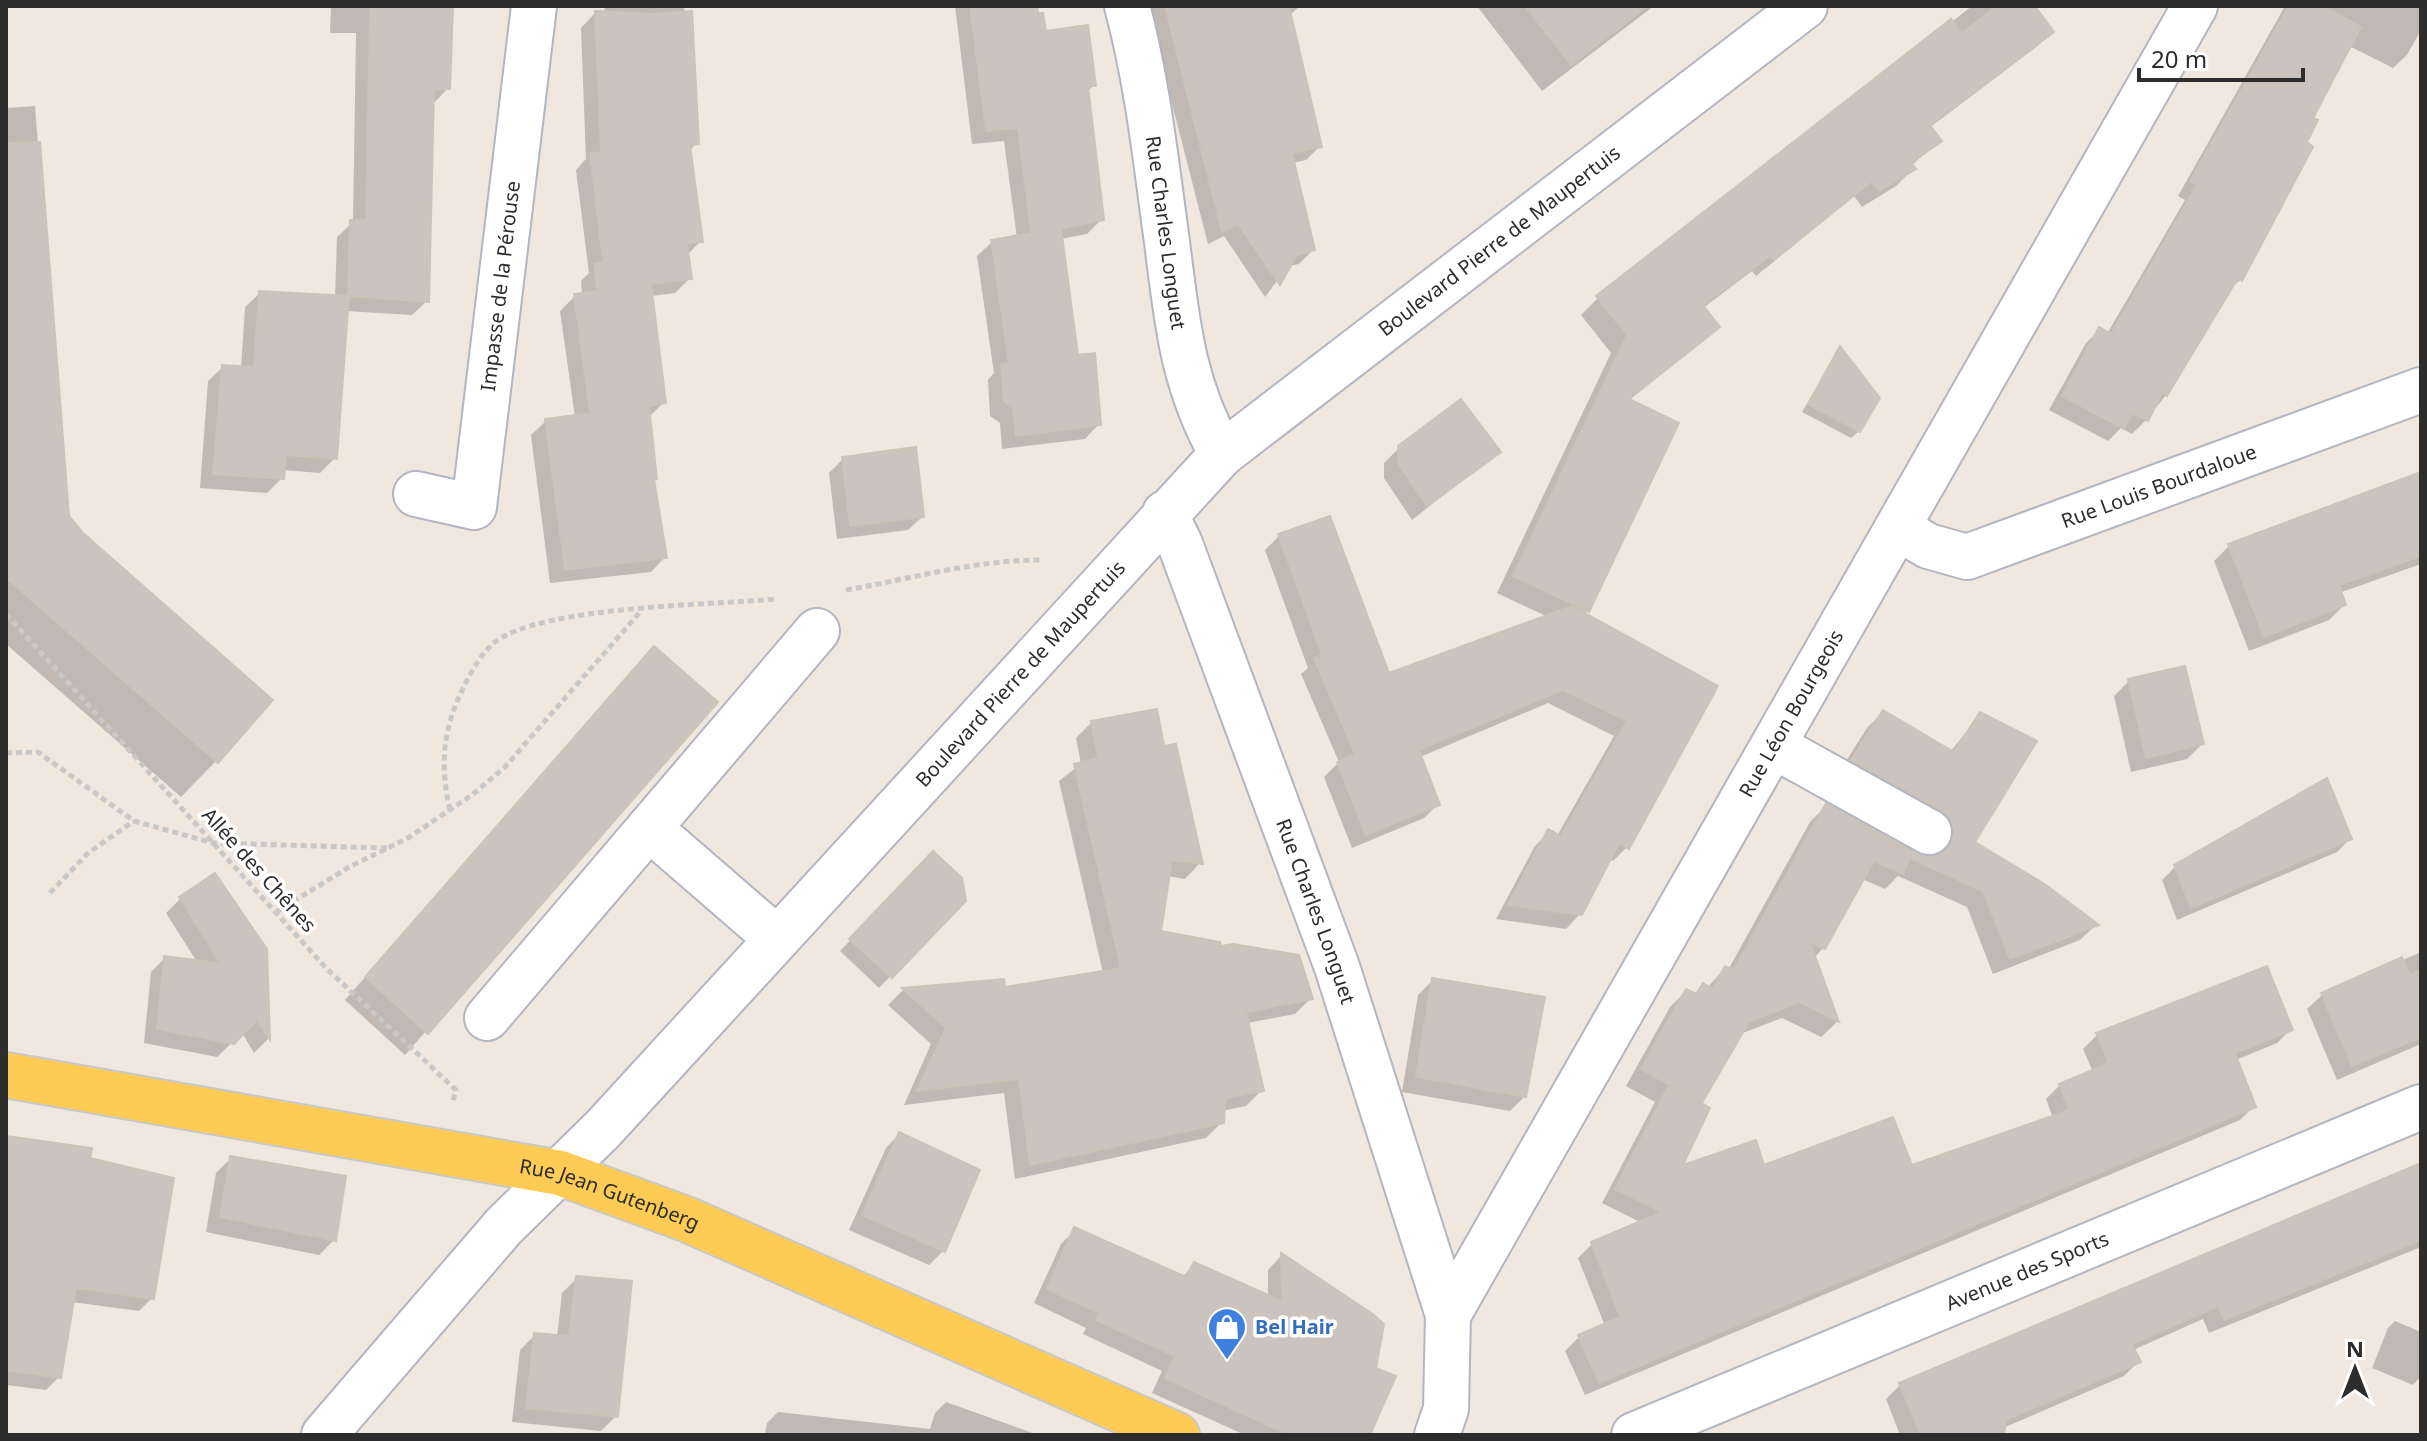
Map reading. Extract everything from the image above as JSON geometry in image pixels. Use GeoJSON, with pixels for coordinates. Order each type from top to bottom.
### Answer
{"type":"FeatureCollection","features":[{"type":"Feature","properties":{"kind":"main road","name":"Rue Jean Gutenberg"},"geometry":{"type":"LineString","coordinates":[[6,1075],[560,1173],[686,1219],[1177,1435]]}},
{"type":"Feature","properties":{"kind":"street","name":"Impasse de la Pérouse"},"geometry":{"type":"LineString","coordinates":[[416,494],[474,507],[534,6]]}},
{"type":"Feature","properties":{"kind":"street","name":"Rue Charles Longuet"},"geometry":{"type":"LineString","coordinates":[[1127,6],[1144,73],[1182,355],[1200,416],[1222,454]]}},
{"type":"Feature","properties":{"kind":"street","name":"Boulevard Pierre de Maupertuis"},"geometry":{"type":"LineString","coordinates":[[324,1435],[504,1226],[560,1173],[1222,454],[1805,6]]}},
{"type":"Feature","properties":{"kind":"street","name":"Rue Léon Bourgeois"},"geometry":{"type":"LineString","coordinates":[[1437,1435],[1446,1409],[1448,1315],[2195,6]]}},
{"type":"Feature","properties":{"kind":"street","name":"Rue Louis Bourdaloue"},"geometry":{"type":"LineString","coordinates":[[1898,528],[1928,546],[1967,557],[2421,390]]}},
{"type":"Feature","properties":{"kind":"street","name":"Rue Charles Longuet"},"geometry":{"type":"LineString","coordinates":[[1165,513],[1180,544],[1337,967],[1448,1315]]}},
{"type":"Feature","properties":{"kind":"street"},"geometry":{"type":"LineString","coordinates":[[487,1018],[649,828],[826,612]]}},
{"type":"Feature","properties":{"kind":"street"},"geometry":{"type":"LineString","coordinates":[[1774,746],[1929,832]]}},
{"type":"Feature","properties":{"kind":"street"},"geometry":{"type":"LineString","coordinates":[[649,828],[776,938]]}},
{"type":"Feature","properties":{"kind":"street","name":"Avenue des Sports"},"geometry":{"type":"LineString","coordinates":[[1634,1435],[2421,1107]]}},
{"type":"Feature","properties":{"kind":"path"},"geometry":{"type":"LineString","coordinates":[[826,612],[955,567],[1007,560],[1041,560]]}},
{"type":"Feature","properties":{"kind":"path"},"geometry":{"type":"LineString","coordinates":[[450,810],[445,789],[444,734],[477,662],[496,642],[526,627],[573,616],[783,598]]}},
{"type":"Feature","properties":{"kind":"path"},"geometry":{"type":"LineString","coordinates":[[276,912],[450,810],[504,768],[642,610]]}},
{"type":"Feature","properties":{"kind":"path","name":"Allée des Chênes"},"geometry":{"type":"LineString","coordinates":[[6,614],[326,968],[456,1090],[439,1151]]}},
{"type":"Feature","properties":{"kind":"path"},"geometry":{"type":"LineString","coordinates":[[6,753],[38,752],[134,821],[213,843],[388,848]]}},
{"type":"Feature","properties":{"kind":"path"},"geometry":{"type":"LineString","coordinates":[[50,893],[88,853],[134,821]]}},
{"type":"Feature","properties":{"kind":"building"},"geometry":{"type":"Polygon","coordinates":[[[370,6],[453,6],[450,89],[434,89],[429,302],[349,296],[337,459],[286,455],[284,479],[213,474],[222,365],[254,367],[259,291],[348,296],[350,220],[366,220],[370,6]]]}},
{"type":"Feature","properties":{"kind":"building"},"geometry":{"type":"Polygon","coordinates":[[[970,6],[1037,6],[1038,13],[1043,13],[1046,31],[1088,25],[1096,86],[1088,86],[1104,220],[1061,228],[1078,355],[1095,353],[1101,425],[1016,436],[1013,409],[1004,401],[1001,364],[1009,363],[991,240],[1031,233],[1018,128],[986,131],[970,6]]]}},
{"type":"Feature","properties":{"kind":"building"},"geometry":{"type":"Polygon","coordinates":[[[1165,6],[1289,6],[1322,147],[1292,153],[1315,250],[1297,255],[1280,285],[1238,224],[1222,232],[1165,6]]]}},
{"type":"Feature","properties":{"kind":"building"},"geometry":{"type":"Polygon","coordinates":[[[1525,6],[1648,6],[1571,65],[1525,6]]]}},
{"type":"Feature","properties":{"kind":"building"},"geometry":{"type":"Polygon","coordinates":[[[1996,6],[2035,6],[2054,32],[1930,125],[1942,141],[1911,163],[1916,169],[1879,191],[1872,181],[1774,260],[1770,256],[1703,305],[1720,327],[1629,399],[1679,423],[1589,612],[1513,576],[1627,335],[1596,296],[1951,19],[1962,33],[1996,6]]]}},
{"type":"Feature","properties":{"kind":"building"},"geometry":{"type":"Polygon","coordinates":[[[2289,6],[2324,6],[2361,27],[2313,118],[2318,120],[2307,142],[2313,147],[2242,281],[2238,278],[2167,396],[2163,392],[2148,421],[2132,413],[2124,429],[2062,396],[2099,327],[2111,334],[2197,185],[2190,181],[2289,6]]]}},
{"type":"Feature","properties":{"kind":"building"},"geometry":{"type":"Polygon","coordinates":[[[595,11],[653,14],[692,11],[699,144],[690,145],[703,242],[687,243],[692,279],[651,284],[666,403],[649,406],[657,479],[654,479],[667,558],[565,570],[545,419],[590,413],[574,294],[597,291],[594,264],[603,262],[590,153],[601,153],[595,11]]]}},
{"type":"Feature","properties":{"kind":"building"},"geometry":{"type":"Polygon","coordinates":[[[40,142],[69,516],[83,533],[273,700],[218,763],[6,578],[6,143],[40,142]]]}},
{"type":"Feature","properties":{"kind":"building"},"geometry":{"type":"Polygon","coordinates":[[[1840,346],[1880,398],[1860,432],[1808,404],[1840,346]]]}},
{"type":"Feature","properties":{"kind":"building"},"geometry":{"type":"Polygon","coordinates":[[[1461,399],[1501,452],[1427,506],[1398,463],[1398,446],[1461,399]]]}},
{"type":"Feature","properties":{"kind":"building"},"geometry":{"type":"Polygon","coordinates":[[[916,447],[924,517],[850,526],[842,457],[916,447]]]}},
{"type":"Feature","properties":{"kind":"building"},"geometry":{"type":"Polygon","coordinates":[[[2421,472],[2421,556],[2339,585],[2346,605],[2264,637],[2228,544],[2421,472]]]}},
{"type":"Feature","properties":{"kind":"building"},"geometry":{"type":"Polygon","coordinates":[[[1330,516],[1389,673],[1572,606],[1718,686],[1629,849],[1619,843],[1582,915],[1508,905],[1548,829],[1561,836],[1627,721],[1563,690],[1419,750],[1440,805],[1366,835],[1337,762],[1355,754],[1314,658],[1322,655],[1278,534],[1330,516]]]}},
{"type":"Feature","properties":{"kind":"building"},"geometry":{"type":"Polygon","coordinates":[[[654,646],[718,702],[428,1034],[365,977],[654,646]]]}},
{"type":"Feature","properties":{"kind":"building"},"geometry":{"type":"Polygon","coordinates":[[[2185,666],[2204,744],[2146,758],[2128,679],[2185,666]]]}},
{"type":"Feature","properties":{"kind":"building"},"geometry":{"type":"Polygon","coordinates":[[[1157,709],[1164,746],[1176,744],[1203,864],[1172,860],[1161,931],[1220,942],[1221,946],[1233,944],[1299,955],[1313,999],[1246,1012],[1264,1091],[1225,1098],[1224,1123],[1030,1165],[1019,1079],[917,1091],[946,1028],[902,988],[1004,979],[1005,987],[1121,968],[1074,764],[1098,758],[1091,721],[1157,709]]]}},
{"type":"Feature","properties":{"kind":"building"},"geometry":{"type":"Polygon","coordinates":[[[1883,710],[1954,752],[1980,712],[2037,741],[1975,842],[2046,885],[2099,925],[2010,959],[1983,891],[1910,858],[1903,874],[1874,861],[1825,949],[1810,942],[1839,1022],[1800,1002],[1749,1022],[1702,1103],[1641,1069],[1686,989],[1696,994],[1703,983],[1713,989],[1725,966],[1734,970],[1826,803],[1918,854],[1930,857],[1942,853],[1950,845],[1954,831],[1950,819],[1942,811],[1851,760],[1883,710]]]}},
{"type":"Feature","properties":{"kind":"building"},"geometry":{"type":"Polygon","coordinates":[[[2327,778],[2352,839],[2191,908],[2174,865],[2327,778]]]}},
{"type":"Feature","properties":{"kind":"building"},"geometry":{"type":"Polygon","coordinates":[[[933,851],[962,878],[966,901],[892,978],[849,939],[933,851]]]}},
{"type":"Feature","properties":{"kind":"building"},"geometry":{"type":"Polygon","coordinates":[[[215,873],[267,949],[270,1040],[257,1020],[234,1044],[157,1029],[164,956],[220,963],[179,897],[215,873]]]}},
{"type":"Feature","properties":{"kind":"building"},"geometry":{"type":"Polygon","coordinates":[[[2402,957],[2409,975],[2421,970],[2421,1037],[2352,1066],[2321,993],[2402,957]]]}},
{"type":"Feature","properties":{"kind":"building"},"geometry":{"type":"Polygon","coordinates":[[[2267,966],[2293,1030],[2235,1053],[2256,1107],[1599,1383],[1578,1335],[1620,1317],[1591,1242],[1662,1212],[1615,1189],[1669,1085],[1710,1108],[1683,1165],[1756,1140],[1764,1165],[1893,1117],[1912,1165],[2069,1110],[2059,1084],[2109,1063],[2096,1033],[2267,966]]]}},
{"type":"Feature","properties":{"kind":"building"},"geometry":{"type":"Polygon","coordinates":[[[1432,978],[1545,997],[1526,1097],[1416,1077],[1432,978]]]}},
{"type":"Feature","properties":{"kind":"building"},"geometry":{"type":"Polygon","coordinates":[[[899,1132],[980,1170],[945,1252],[862,1215],[899,1132]]]}},
{"type":"Feature","properties":{"kind":"building"},"geometry":{"type":"Polygon","coordinates":[[[6,1136],[92,1148],[90,1158],[174,1178],[154,1299],[76,1288],[61,1378],[6,1370],[6,1136]]]}},
{"type":"Feature","properties":{"kind":"building"},"geometry":{"type":"Polygon","coordinates":[[[230,1156],[346,1176],[336,1241],[220,1217],[230,1156]]]}},
{"type":"Feature","properties":{"kind":"building"},"geometry":{"type":"Polygon","coordinates":[[[2421,1163],[2421,1240],[2224,1320],[2218,1306],[2132,1344],[2141,1362],[2006,1420],[2004,1435],[1921,1435],[1899,1383],[2421,1163]]]}},
{"type":"Feature","properties":{"kind":"building"},"geometry":{"type":"Polygon","coordinates":[[[1074,1227],[1186,1277],[1194,1262],[1282,1301],[1281,1253],[1374,1315],[1384,1324],[1376,1368],[1396,1376],[1370,1435],[1289,1435],[1165,1378],[1175,1356],[1096,1320],[1099,1313],[1047,1289],[1074,1227]]]}},
{"type":"Feature","properties":{"kind":"building"},"geometry":{"type":"Polygon","coordinates":[[[576,1276],[632,1281],[618,1417],[526,1408],[534,1333],[569,1336],[576,1276]]]}},
{"type":"Feature","properties":{"kind":"place","name":"Bel Hair"},"geometry":{"type":"Point","coordinates":[1227,1361]}}]}
